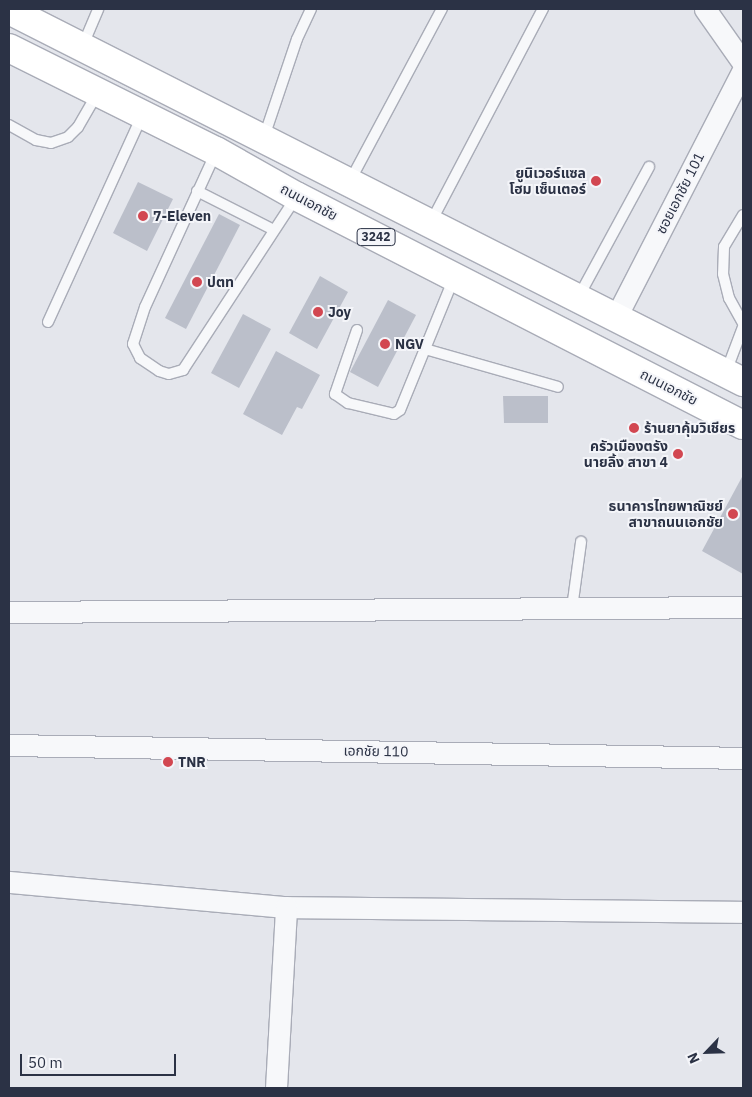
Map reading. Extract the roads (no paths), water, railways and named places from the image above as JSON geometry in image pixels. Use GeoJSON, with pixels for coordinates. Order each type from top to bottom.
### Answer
{"type":"FeatureCollection","features":[{"type":"Feature","properties":{"kind":"main road"},"geometry":{"type":"LineString","coordinates":[[9,10],[81,48],[579,296],[734,377]]}},
{"type":"Feature","properties":{"kind":"main road","name":"ถนนเอกชัย"},"geometry":{"type":"LineString","coordinates":[[9,48],[98,94],[216,151],[296,196],[743,425]]}},
{"type":"Feature","properties":{"kind":"street"},"geometry":{"type":"LineString","coordinates":[[705,9],[743,64]]}},
{"type":"Feature","properties":{"kind":"street","name":"ซอยเอกชัย 101"},"geometry":{"type":"LineString","coordinates":[[616,317],[743,70]]}},
{"type":"Feature","properties":{"kind":"street"},"geometry":{"type":"LineString","coordinates":[[9,612],[743,607]]}},
{"type":"Feature","properties":{"kind":"street","name":"เอกชัย 110"},"geometry":{"type":"LineString","coordinates":[[9,745],[743,758]]}},
{"type":"Feature","properties":{"kind":"street"},"geometry":{"type":"LineString","coordinates":[[9,882],[286,908],[743,912]]}},
{"type":"Feature","properties":{"kind":"street"},"geometry":{"type":"LineString","coordinates":[[276,1088],[286,908]]}},
{"type":"Feature","properties":{"kind":"lane"},"geometry":{"type":"LineString","coordinates":[[81,48],[98,9]]}},
{"type":"Feature","properties":{"kind":"lane"},"geometry":{"type":"LineString","coordinates":[[264,138],[297,39],[311,9]]}},
{"type":"Feature","properties":{"kind":"lane"},"geometry":{"type":"LineString","coordinates":[[350,181],[442,9]]}},
{"type":"Feature","properties":{"kind":"lane"},"geometry":{"type":"LineString","coordinates":[[431,222],[543,9]]}},
{"type":"Feature","properties":{"kind":"lane"},"geometry":{"type":"LineString","coordinates":[[9,124],[36,140],[51,143],[68,137],[78,127],[98,94]]}},
{"type":"Feature","properties":{"kind":"lane"},"geometry":{"type":"LineString","coordinates":[[48,322],[143,115]]}},
{"type":"Feature","properties":{"kind":"lane"},"geometry":{"type":"LineString","coordinates":[[216,151],[145,307],[133,344],[140,358],[159,371],[169,374],[183,370],[296,196]]}},
{"type":"Feature","properties":{"kind":"lane"},"geometry":{"type":"LineString","coordinates":[[579,296],[649,167]]}},
{"type":"Feature","properties":{"kind":"lane"},"geometry":{"type":"LineString","coordinates":[[197,191],[274,230]]}},
{"type":"Feature","properties":{"kind":"lane"},"geometry":{"type":"LineString","coordinates":[[743,215],[724,247],[723,274],[729,298],[743,323]]}},
{"type":"Feature","properties":{"kind":"lane"},"geometry":{"type":"LineString","coordinates":[[357,330],[335,394],[348,403],[388,414],[400,410],[454,277]]}},
{"type":"Feature","properties":{"kind":"lane"},"geometry":{"type":"LineString","coordinates":[[734,377],[743,327]]}},
{"type":"Feature","properties":{"kind":"lane"},"geometry":{"type":"LineString","coordinates":[[425,350],[558,387]]}},
{"type":"Feature","properties":{"kind":"lane"},"geometry":{"type":"LineString","coordinates":[[572,608],[581,542]]}},
{"type":"Feature","properties":{"kind":"place","name":"ยูนิเวอร์แซล โฮม เซ็นเตอร์"},"geometry":{"type":"Point","coordinates":[596,181]}},
{"type":"Feature","properties":{"kind":"place","name":"7-Eleven"},"geometry":{"type":"Point","coordinates":[143,216]}},
{"type":"Feature","properties":{"kind":"place","name":"ปตท"},"geometry":{"type":"Point","coordinates":[197,282]}},
{"type":"Feature","properties":{"kind":"place","name":"Joy"},"geometry":{"type":"Point","coordinates":[318,312]}},
{"type":"Feature","properties":{"kind":"place","name":"NGV"},"geometry":{"type":"Point","coordinates":[385,344]}},
{"type":"Feature","properties":{"kind":"place","name":"ร้านยาคุ้มวิเชียร"},"geometry":{"type":"Point","coordinates":[634,428]}},
{"type":"Feature","properties":{"kind":"place","name":"ครัวเมืองตรัง นายลิ้ง สาขา 4"},"geometry":{"type":"Point","coordinates":[678,454]}},
{"type":"Feature","properties":{"kind":"place","name":"ธนาคารไทยพาณิชย์ สาขาถนนเอกชัย"},"geometry":{"type":"Point","coordinates":[733,514]}},
{"type":"Feature","properties":{"kind":"place","name":"TNR"},"geometry":{"type":"Point","coordinates":[168,762]}}]}
